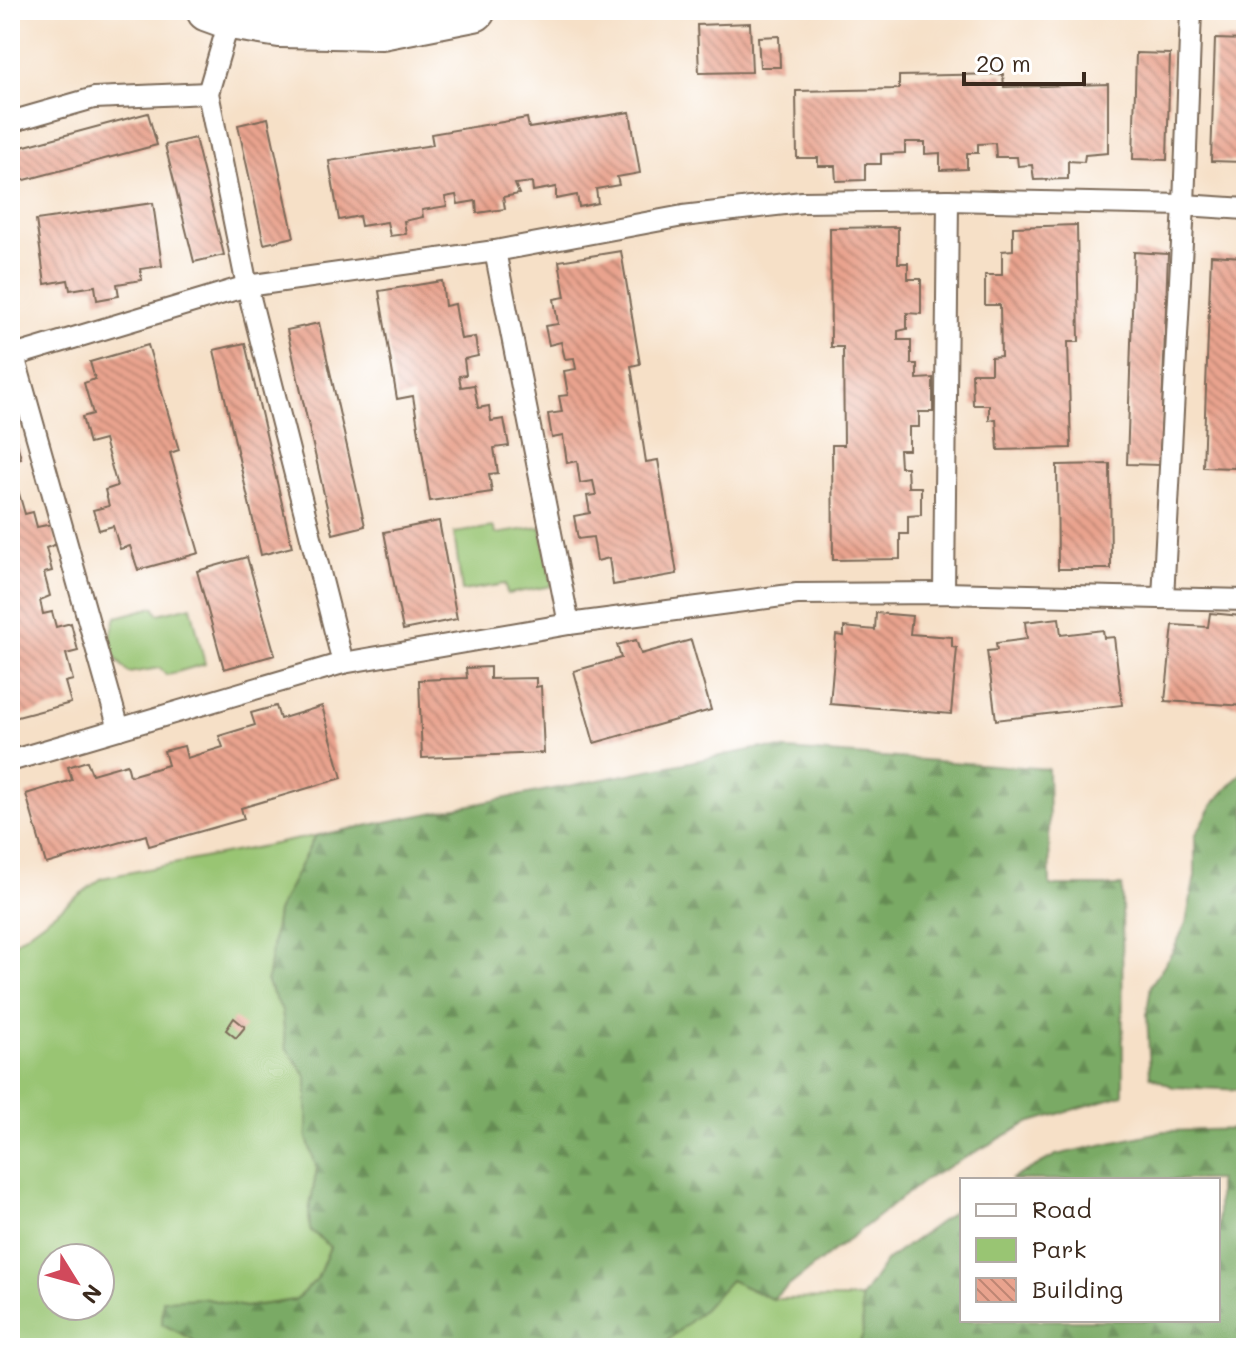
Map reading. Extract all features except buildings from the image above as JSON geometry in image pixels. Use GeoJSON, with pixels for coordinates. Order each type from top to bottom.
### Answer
{"type":"FeatureCollection","features":[{"type":"Feature","properties":{"kind":"street"},"geometry":{"type":"LineString","coordinates":[[219,14],[280,26],[382,28],[474,10]]}},
{"type":"Feature","properties":{"kind":"lane"},"geometry":{"type":"LineString","coordinates":[[1163,598],[1191,10]]}},
{"type":"Feature","properties":{"kind":"lane"},"geometry":{"type":"LineString","coordinates":[[219,14],[208,93],[247,286],[343,663]]}},
{"type":"Feature","properties":{"kind":"lane"},"geometry":{"type":"LineString","coordinates":[[10,122],[94,98],[208,93]]}},
{"type":"Feature","properties":{"kind":"lane"},"geometry":{"type":"LineString","coordinates":[[944,593],[948,200]]}},
{"type":"Feature","properties":{"kind":"lane"},"geometry":{"type":"LineString","coordinates":[[119,729],[12,357],[247,286],[495,251],[683,216],[787,204],[948,200],[1246,209]]}},
{"type":"Feature","properties":{"kind":"lane"},"geometry":{"type":"LineString","coordinates":[[495,251],[569,624]]}},
{"type":"Feature","properties":{"kind":"lane"},"geometry":{"type":"LineString","coordinates":[[10,761],[343,663],[569,624],[797,594],[944,593],[1246,600]]}},
{"type":"Feature","properties":{"kind":"green space"},"geometry":{"type":"Polygon","coordinates":[[[493,527],[496,534],[541,527],[552,586],[507,594],[505,584],[462,591],[454,533],[493,527]]]}},
{"type":"Feature","properties":{"kind":"green space"},"geometry":{"type":"Polygon","coordinates":[[[191,606],[205,664],[166,675],[160,668],[129,673],[117,660],[111,648],[116,617],[154,607],[158,614],[191,606]]]}},
{"type":"Feature","properties":{"kind":"green space"},"geometry":{"type":"Polygon","coordinates":[[[760,748],[1048,769],[1050,886],[1122,886],[1123,1095],[1028,1123],[926,1179],[772,1299],[730,1280],[704,1309],[659,1348],[197,1348],[192,1339],[162,1324],[163,1300],[202,1298],[245,1307],[295,1300],[317,1279],[330,1247],[310,1230],[309,1212],[317,1169],[307,1138],[307,1077],[286,1048],[282,1010],[267,983],[277,912],[315,836],[760,748]]]}},
{"type":"Feature","properties":{"kind":"green space"},"geometry":{"type":"Polygon","coordinates":[[[1246,768],[1246,1090],[1173,1087],[1150,1076],[1147,1012],[1151,985],[1173,951],[1186,923],[1195,876],[1195,836],[1213,804],[1246,768]]]}},
{"type":"Feature","properties":{"kind":"green space"},"geometry":{"type":"Polygon","coordinates":[[[315,836],[277,912],[267,983],[282,1010],[286,1048],[307,1076],[307,1138],[317,1169],[309,1212],[310,1229],[330,1247],[317,1279],[295,1300],[245,1307],[202,1298],[162,1324],[193,1339],[197,1348],[10,1348],[10,946],[102,878],[315,836]]]}},
{"type":"Feature","properties":{"kind":"green space"},"geometry":{"type":"Polygon","coordinates":[[[1246,1129],[1246,1348],[857,1348],[863,1335],[861,1298],[886,1261],[960,1207],[960,1322],[1220,1322],[1220,1178],[1014,1178],[1056,1155],[1164,1131],[1246,1129]]]}},
{"type":"Feature","properties":{"kind":"green space"},"geometry":{"type":"Polygon","coordinates":[[[730,1280],[772,1299],[861,1298],[863,1335],[857,1348],[659,1348],[730,1280]]]}}]}
